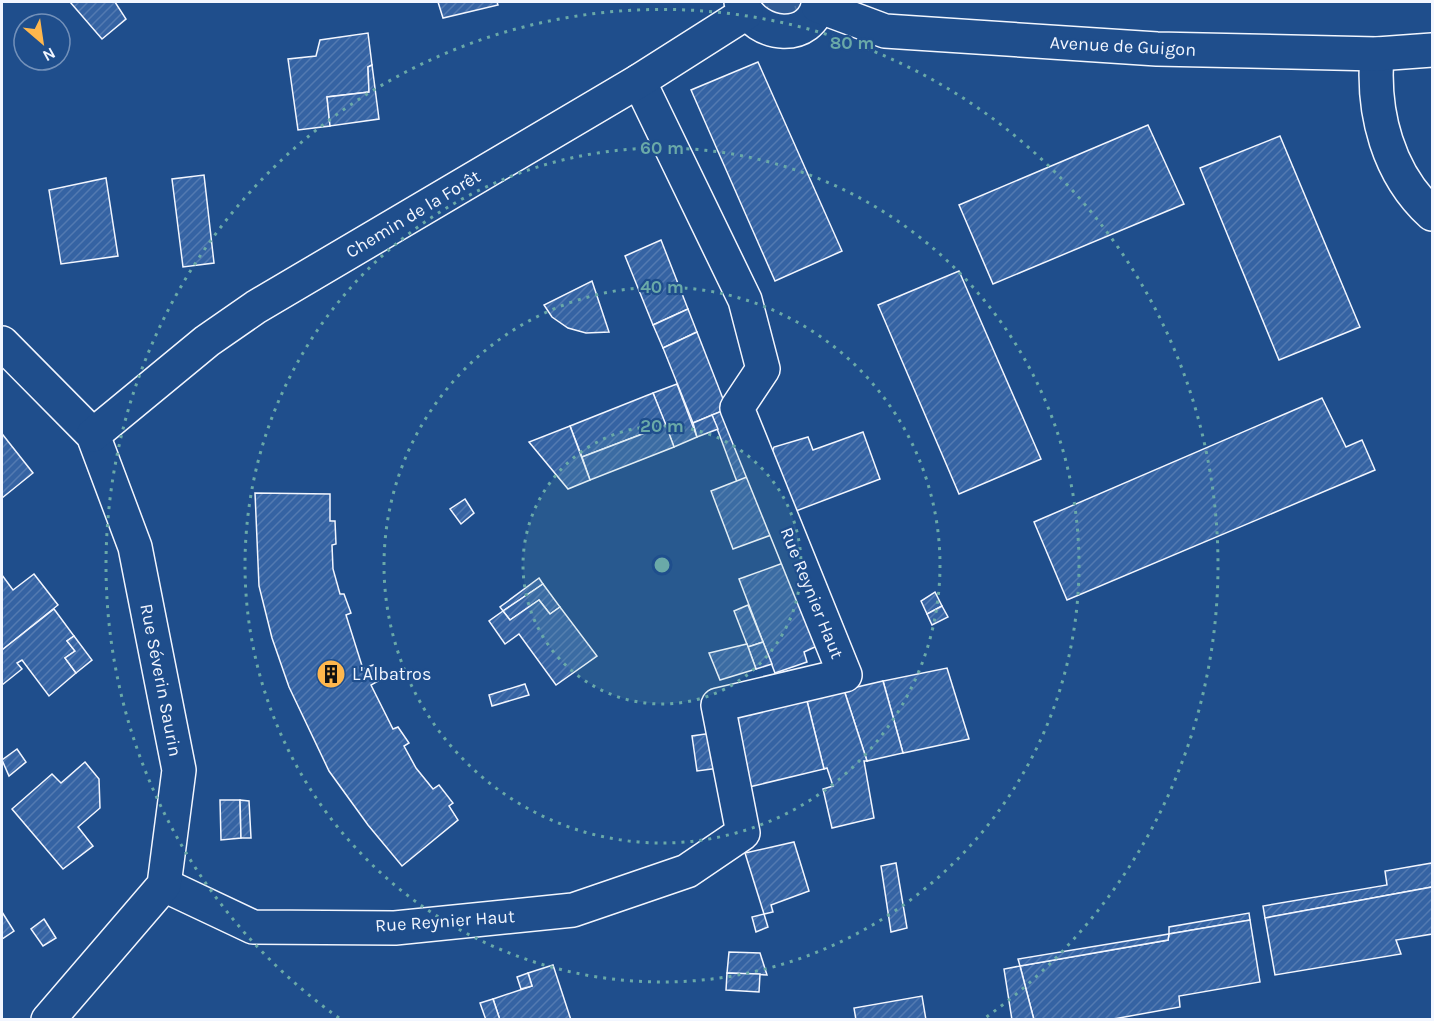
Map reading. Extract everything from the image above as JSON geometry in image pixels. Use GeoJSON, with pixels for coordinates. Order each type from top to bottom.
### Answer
{"type":"FeatureCollection","features":[{"type":"Feature","properties":{"kind":"street"},"geometry":{"type":"LineString","coordinates":[[744,7],[760,26],[778,32],[802,25],[818,4]]}},
{"type":"Feature","properties":{"kind":"street","name":"Avenue de Guigon"},"geometry":{"type":"LineString","coordinates":[[818,4],[885,32],[1156,49],[1377,54],[1432,50]]}},
{"type":"Feature","properties":{"kind":"street","name":"Chemin de la Forêt"},"geometry":{"type":"LineString","coordinates":[[93,435],[207,341],[256,307],[639,81],[744,7]]}},
{"type":"Feature","properties":{"kind":"street"},"geometry":{"type":"LineString","coordinates":[[1377,54],[1375,84],[1388,151],[1416,199],[1432,214]]}},
{"type":"Feature","properties":{"kind":"street","name":"Rue Reynier Haut"},"geometry":{"type":"LineString","coordinates":[[164,885],[253,927],[395,928],[573,910],[687,871],[743,833],[718,705],[845,675],[737,408],[763,369],[745,300],[639,81]]}},
{"type":"Feature","properties":{"kind":"street","name":"Rue Séverin Saurin"},"geometry":{"type":"LineString","coordinates":[[2,343],[93,435],[135,547],[179,770],[164,885]]}},
{"type":"Feature","properties":{"kind":"street"},"geometry":{"type":"LineString","coordinates":[[48,1020],[164,885]]}},
{"type":"Feature","properties":{"kind":"green space"},"geometry":{"type":"Polygon","coordinates":[[[741,2],[819,2],[802,25],[741,2]]]}},
{"type":"Feature","properties":{"kind":"building"},"geometry":{"type":"Polygon","coordinates":[[[70,2],[115,2],[126,19],[102,39],[70,2]]]}},
{"type":"Feature","properties":{"kind":"building"},"geometry":{"type":"Polygon","coordinates":[[[438,2],[497,2],[498,5],[443,18],[438,2]]]}},
{"type":"Feature","properties":{"kind":"building"},"geometry":{"type":"Polygon","coordinates":[[[368,33],[372,65],[368,67],[369,92],[327,97],[330,126],[298,130],[288,59],[316,56],[320,40],[368,33]]]}},
{"type":"Feature","properties":{"kind":"building"},"geometry":{"type":"Polygon","coordinates":[[[758,62],[842,251],[775,281],[691,90],[758,62]]]}},
{"type":"Feature","properties":{"kind":"building"},"geometry":{"type":"Polygon","coordinates":[[[372,65],[379,119],[330,126],[327,97],[369,92],[368,67],[372,65]]]}},
{"type":"Feature","properties":{"kind":"building"},"geometry":{"type":"Polygon","coordinates":[[[1148,125],[1184,204],[993,284],[959,205],[1148,125]]]}},
{"type":"Feature","properties":{"kind":"building"},"geometry":{"type":"Polygon","coordinates":[[[1280,136],[1360,327],[1279,360],[1200,168],[1280,136]]]}},
{"type":"Feature","properties":{"kind":"building"},"geometry":{"type":"Polygon","coordinates":[[[204,175],[214,263],[183,267],[172,179],[204,175]]]}},
{"type":"Feature","properties":{"kind":"building"},"geometry":{"type":"Polygon","coordinates":[[[106,178],[118,256],[61,264],[49,190],[106,178]]]}},
{"type":"Feature","properties":{"kind":"building"},"geometry":{"type":"Polygon","coordinates":[[[661,240],[688,309],[653,325],[625,256],[661,240]]]}},
{"type":"Feature","properties":{"kind":"building"},"geometry":{"type":"Polygon","coordinates":[[[959,271],[1041,459],[959,494],[878,305],[959,271]]]}},
{"type":"Feature","properties":{"kind":"building"},"geometry":{"type":"Polygon","coordinates":[[[592,281],[609,332],[586,333],[568,328],[552,317],[544,305],[592,281]]]}},
{"type":"Feature","properties":{"kind":"building"},"geometry":{"type":"Polygon","coordinates":[[[688,309],[697,332],[663,348],[653,325],[688,309]]]}},
{"type":"Feature","properties":{"kind":"building"},"geometry":{"type":"Polygon","coordinates":[[[697,332],[727,409],[693,423],[663,348],[697,332]]]}},
{"type":"Feature","properties":{"kind":"building"},"geometry":{"type":"Polygon","coordinates":[[[677,384],[697,437],[674,447],[653,393],[677,384]]]}},
{"type":"Feature","properties":{"kind":"building"},"geometry":{"type":"Polygon","coordinates":[[[653,393],[666,425],[582,457],[570,426],[653,393]]]}},
{"type":"Feature","properties":{"kind":"building"},"geometry":{"type":"Polygon","coordinates":[[[1322,398],[1346,447],[1362,440],[1375,470],[1067,600],[1034,522],[1322,398]]]}},
{"type":"Feature","properties":{"kind":"building"},"geometry":{"type":"Polygon","coordinates":[[[727,409],[752,475],[737,482],[712,415],[727,409]]]}},
{"type":"Feature","properties":{"kind":"building"},"geometry":{"type":"Polygon","coordinates":[[[712,415],[718,429],[697,437],[693,423],[712,415]]]}},
{"type":"Feature","properties":{"kind":"building"},"geometry":{"type":"Polygon","coordinates":[[[666,425],[674,447],[590,480],[582,457],[666,425]]]}},
{"type":"Feature","properties":{"kind":"building"},"geometry":{"type":"Polygon","coordinates":[[[570,426],[590,480],[568,489],[529,442],[570,426]]]}},
{"type":"Feature","properties":{"kind":"building"},"geometry":{"type":"Polygon","coordinates":[[[863,432],[880,479],[788,514],[768,461],[774,447],[808,437],[813,450],[863,432]]]}},
{"type":"Feature","properties":{"kind":"building"},"geometry":{"type":"Polygon","coordinates":[[[2,436],[33,473],[2,498],[2,436]]]}},
{"type":"Feature","properties":{"kind":"building"},"geometry":{"type":"Polygon","coordinates":[[[752,475],[774,534],[733,549],[711,491],[752,475]]]}},
{"type":"Feature","properties":{"kind":"building","name":"L'Albatros"},"geometry":{"type":"Polygon","coordinates":[[[255,493],[330,494],[330,521],[335,521],[336,544],[332,545],[333,569],[340,594],[344,594],[351,613],[346,615],[363,669],[373,665],[380,680],[371,685],[393,729],[398,727],[409,743],[404,746],[416,768],[433,789],[439,785],[453,803],[449,806],[458,820],[402,866],[368,825],[329,771],[289,687],[272,638],[259,586],[255,493]]]}},
{"type":"Feature","properties":{"kind":"building"},"geometry":{"type":"Polygon","coordinates":[[[465,499],[474,513],[461,524],[450,509],[465,499]]]}},
{"type":"Feature","properties":{"kind":"building"},"geometry":{"type":"Polygon","coordinates":[[[786,562],[817,646],[804,652],[807,662],[775,673],[739,579],[786,562]]]}},
{"type":"Feature","properties":{"kind":"building"},"geometry":{"type":"Polygon","coordinates":[[[34,574],[58,605],[2,650],[2,575],[13,590],[34,574]]]}},
{"type":"Feature","properties":{"kind":"building"},"geometry":{"type":"Polygon","coordinates":[[[539,578],[543,584],[503,611],[500,607],[539,578]]]}},
{"type":"Feature","properties":{"kind":"building"},"geometry":{"type":"Polygon","coordinates":[[[543,584],[560,607],[550,614],[539,600],[510,620],[503,611],[543,584]]]}},
{"type":"Feature","properties":{"kind":"building"},"geometry":{"type":"Polygon","coordinates":[[[935,592],[942,606],[927,614],[921,601],[935,592]]]}},
{"type":"Feature","properties":{"kind":"building"},"geometry":{"type":"Polygon","coordinates":[[[539,600],[550,614],[560,607],[597,656],[556,685],[519,634],[505,644],[489,621],[503,611],[510,620],[539,600]]]}},
{"type":"Feature","properties":{"kind":"building"},"geometry":{"type":"Polygon","coordinates":[[[748,605],[763,642],[748,647],[734,611],[748,605]]]}},
{"type":"Feature","properties":{"kind":"building"},"geometry":{"type":"Polygon","coordinates":[[[942,606],[948,617],[932,625],[927,614],[942,606]]]}},
{"type":"Feature","properties":{"kind":"building"},"geometry":{"type":"Polygon","coordinates":[[[54,609],[74,636],[67,641],[75,651],[65,658],[76,673],[49,696],[22,660],[17,663],[22,669],[2,685],[2,650],[54,609]]]}},
{"type":"Feature","properties":{"kind":"building"},"geometry":{"type":"Polygon","coordinates":[[[74,636],[92,660],[76,673],[65,658],[75,651],[67,641],[74,636]]]}},
{"type":"Feature","properties":{"kind":"building"},"geometry":{"type":"Polygon","coordinates":[[[763,642],[772,664],[756,669],[748,647],[763,642]]]}},
{"type":"Feature","properties":{"kind":"building"},"geometry":{"type":"Polygon","coordinates":[[[747,644],[756,669],[720,680],[709,653],[747,644]]]}},
{"type":"Feature","properties":{"kind":"building"},"geometry":{"type":"Polygon","coordinates":[[[947,668],[969,739],[903,753],[883,681],[947,668]]]}},
{"type":"Feature","properties":{"kind":"building"},"geometry":{"type":"Polygon","coordinates":[[[883,681],[903,753],[867,761],[844,690],[883,681]]]}},
{"type":"Feature","properties":{"kind":"building"},"geometry":{"type":"Polygon","coordinates":[[[525,684],[529,695],[492,706],[489,695],[525,684]]]}},
{"type":"Feature","properties":{"kind":"building"},"geometry":{"type":"Polygon","coordinates":[[[844,690],[867,761],[864,761],[874,818],[832,828],[823,789],[833,786],[827,768],[824,769],[806,697],[844,690]]]}},
{"type":"Feature","properties":{"kind":"building"},"geometry":{"type":"Polygon","coordinates":[[[806,697],[824,769],[749,787],[730,713],[806,697]]]}},
{"type":"Feature","properties":{"kind":"building"},"geometry":{"type":"Polygon","coordinates":[[[712,733],[719,768],[697,771],[692,736],[712,733]]]}},
{"type":"Feature","properties":{"kind":"building"},"geometry":{"type":"Polygon","coordinates":[[[17,749],[26,762],[9,776],[2,760],[17,749]]]}},
{"type":"Feature","properties":{"kind":"building"},"geometry":{"type":"Polygon","coordinates":[[[85,762],[99,779],[100,808],[78,827],[93,846],[63,869],[12,809],[52,774],[61,783],[85,762]]]}},
{"type":"Feature","properties":{"kind":"building"},"geometry":{"type":"Polygon","coordinates":[[[220,800],[240,800],[241,838],[221,840],[220,800]]]}},
{"type":"Feature","properties":{"kind":"building"},"geometry":{"type":"Polygon","coordinates":[[[240,800],[249,801],[251,838],[241,838],[240,800]]]}},
{"type":"Feature","properties":{"kind":"building"},"geometry":{"type":"Polygon","coordinates":[[[794,842],[809,891],[771,905],[773,912],[764,914],[745,853],[794,842]]]}},
{"type":"Feature","properties":{"kind":"building"},"geometry":{"type":"Polygon","coordinates":[[[896,863],[907,928],[891,932],[881,866],[896,863]]]}},
{"type":"Feature","properties":{"kind":"building"},"geometry":{"type":"Polygon","coordinates":[[[1432,863],[1432,887],[1265,918],[1263,906],[1387,885],[1385,871],[1432,863]]]}},
{"type":"Feature","properties":{"kind":"building"},"geometry":{"type":"Polygon","coordinates":[[[1432,887],[1432,934],[1396,940],[1401,954],[1275,975],[1265,918],[1432,887]]]}},
{"type":"Feature","properties":{"kind":"building"},"geometry":{"type":"Polygon","coordinates":[[[2,912],[14,931],[2,939],[2,912]]]}},
{"type":"Feature","properties":{"kind":"building"},"geometry":{"type":"Polygon","coordinates":[[[1249,913],[1250,920],[1169,934],[1169,927],[1249,913]]]}},
{"type":"Feature","properties":{"kind":"building"},"geometry":{"type":"Polygon","coordinates":[[[764,914],[768,927],[756,932],[752,917],[764,914]]]}},
{"type":"Feature","properties":{"kind":"building"},"geometry":{"type":"Polygon","coordinates":[[[44,919],[56,938],[43,946],[31,929],[44,919]]]}},
{"type":"Feature","properties":{"kind":"building"},"geometry":{"type":"Polygon","coordinates":[[[1250,920],[1260,982],[1179,996],[1180,1007],[1108,1020],[1034,1020],[1020,966],[1168,940],[1169,934],[1250,920]]]}},
{"type":"Feature","properties":{"kind":"building"},"geometry":{"type":"Polygon","coordinates":[[[1169,934],[1168,940],[1020,966],[1018,959],[1169,934]]]}},
{"type":"Feature","properties":{"kind":"building"},"geometry":{"type":"Polygon","coordinates":[[[729,952],[760,953],[767,975],[727,973],[729,952]]]}},
{"type":"Feature","properties":{"kind":"building"},"geometry":{"type":"Polygon","coordinates":[[[553,965],[571,1020],[500,1020],[493,999],[532,986],[528,973],[553,965]]]}},
{"type":"Feature","properties":{"kind":"building"},"geometry":{"type":"Polygon","coordinates":[[[1020,966],[1034,1020],[1012,1020],[1004,969],[1020,966]]]}},
{"type":"Feature","properties":{"kind":"building"},"geometry":{"type":"Polygon","coordinates":[[[528,973],[532,986],[521,989],[517,977],[528,973]]]}},
{"type":"Feature","properties":{"kind":"building"},"geometry":{"type":"Polygon","coordinates":[[[727,973],[760,974],[759,992],[726,990],[727,973]]]}},
{"type":"Feature","properties":{"kind":"building"},"geometry":{"type":"Polygon","coordinates":[[[922,996],[926,1020],[856,1020],[854,1008],[922,996]]]}},
{"type":"Feature","properties":{"kind":"building"},"geometry":{"type":"Polygon","coordinates":[[[493,999],[500,1020],[486,1020],[480,1003],[493,999]]]}},
{"type":"Feature","properties":{"kind":"place","name":"L'Albatros"},"geometry":{"type":"Point","coordinates":[331,674]}}]}
